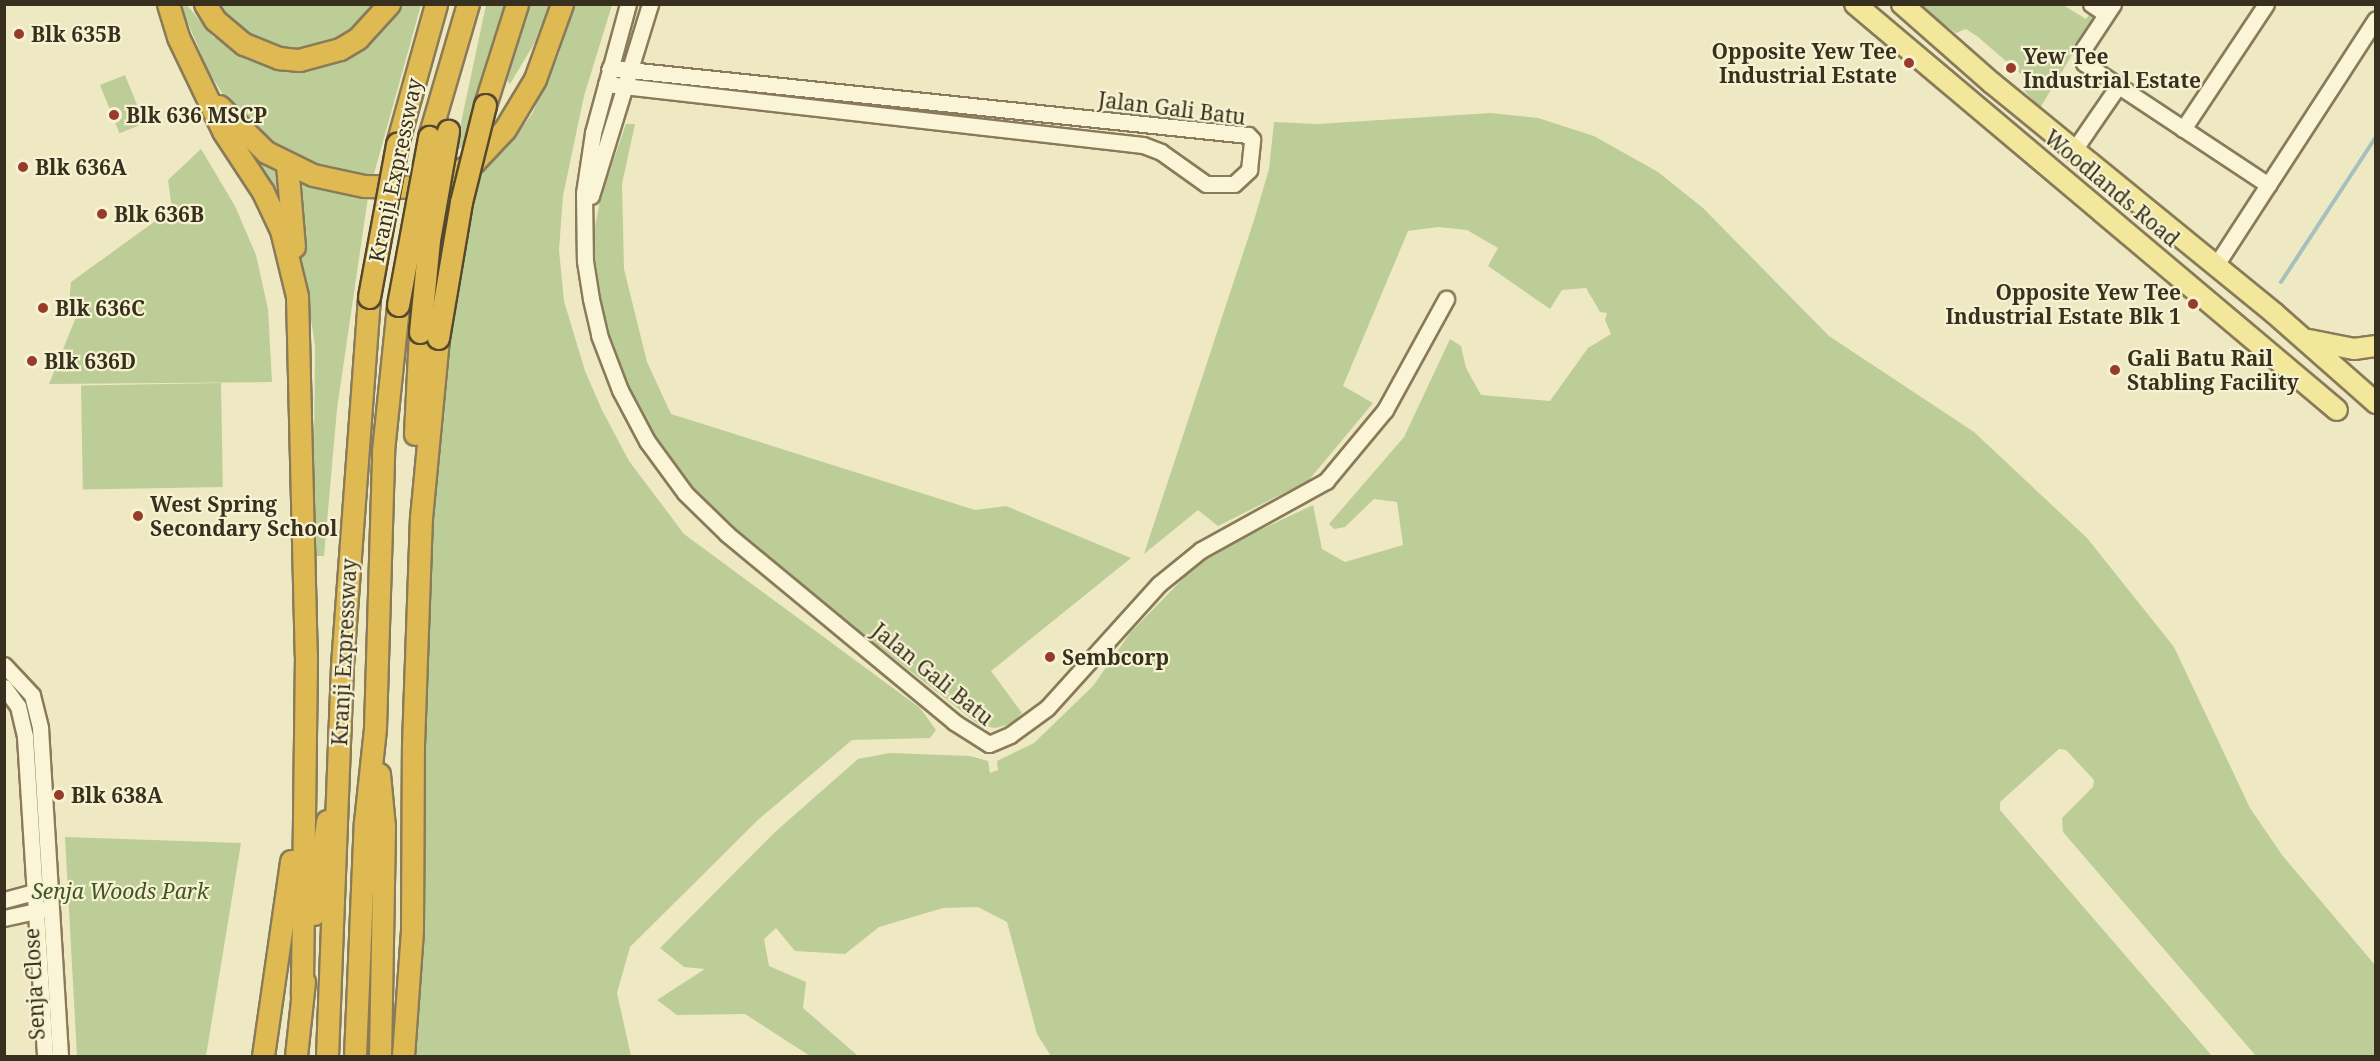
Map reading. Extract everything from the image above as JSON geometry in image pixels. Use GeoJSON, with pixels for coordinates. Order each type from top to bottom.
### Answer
{"type":"FeatureCollection","features":[{"type":"Feature","properties":{"kind":"highway"},"geometry":{"type":"LineString","coordinates":[[168,4],[197,79],[223,131],[263,192],[277,222],[297,296]]}},
{"type":"Feature","properties":{"kind":"highway"},"geometry":{"type":"LineString","coordinates":[[205,4],[215,20],[244,44],[279,58],[299,60],[319,57],[358,38],[388,4]]}},
{"type":"Feature","properties":{"kind":"highway","name":"Kranji Expressway"},"geometry":{"type":"LineString","coordinates":[[327,1056],[340,731],[358,408],[369,297],[397,144],[436,4]]}},
{"type":"Feature","properties":{"kind":"highway","name":"Kranji Expressway"},"geometry":{"type":"LineString","coordinates":[[375,728],[382,451],[398,305],[438,134],[449,73],[468,4]]}},
{"type":"Feature","properties":{"kind":"highway"},"geometry":{"type":"LineString","coordinates":[[429,335],[485,105],[517,4]]}},
{"type":"Feature","properties":{"kind":"highway"},"geometry":{"type":"LineString","coordinates":[[197,79],[232,122],[266,152],[287,164],[321,177],[364,186],[422,187],[458,174],[489,148],[520,107],[547,50],[562,4]]}},
{"type":"Feature","properties":{"kind":"highway"},"geometry":{"type":"LineString","coordinates":[[403,1056],[412,929],[413,745],[429,335],[429,240],[438,134]]}},
{"type":"Feature","properties":{"kind":"highway"},"geometry":{"type":"LineString","coordinates":[[287,164],[297,296],[306,631],[302,995]]}},
{"type":"Feature","properties":{"kind":"highway"},"geometry":{"type":"LineString","coordinates":[[355,1056],[365,822],[375,728]]}},
{"type":"Feature","properties":{"kind":"highway"},"geometry":{"type":"LineString","coordinates":[[375,728],[384,827],[380,1056]]}},
{"type":"Feature","properties":{"kind":"highway"},"geometry":{"type":"LineString","coordinates":[[296,1056],[302,995],[340,731]]}},
{"type":"Feature","properties":{"kind":"highway"},"geometry":{"type":"LineString","coordinates":[[263,1056],[304,763]]}},
{"type":"Feature","properties":{"kind":"main road","name":"Woodlands Road"},"geometry":{"type":"LineString","coordinates":[[1855,4],[2337,410]]}},
{"type":"Feature","properties":{"kind":"main road","name":"Woodlands Road"},"geometry":{"type":"LineString","coordinates":[[1902,4],[2074,150],[2303,338],[2376,403]]}},
{"type":"Feature","properties":{"kind":"main road"},"geometry":{"type":"LineString","coordinates":[[2252,337],[2268,341],[2276,338],[2274,314]]}},
{"type":"Feature","properties":{"kind":"main road"},"geometry":{"type":"LineString","coordinates":[[2303,338],[2328,346],[2375,346]]}},
{"type":"Feature","properties":{"kind":"street","name":"Jalan Gali Batu"},"geometry":{"type":"LineString","coordinates":[[628,4],[592,134],[584,193],[585,261],[599,335],[620,390],[647,441],[685,493],[727,534],[954,722],[989,744],[1010,735],[1047,708],[1159,584],[1201,550],[1326,481],[1385,410],[1446,299]]}},
{"type":"Feature","properties":{"kind":"street","name":"Jalan Gali Batu"},"geometry":{"type":"LineString","coordinates":[[585,228],[592,193],[650,4]]}},
{"type":"Feature","properties":{"kind":"street"},"geometry":{"type":"LineString","coordinates":[[2091,4],[2110,9],[2081,57],[2084,63],[2268,185]]}},
{"type":"Feature","properties":{"kind":"street"},"geometry":{"type":"LineString","coordinates":[[2183,129],[2266,4]]}},
{"type":"Feature","properties":{"kind":"street"},"geometry":{"type":"LineString","coordinates":[[2216,266],[2376,19]]}},
{"type":"Feature","properties":{"kind":"street","name":"Jalan Gali Batu"},"geometry":{"type":"LineString","coordinates":[[606,84],[1143,145],[1161,152],[1206,184],[1234,184],[1249,170],[1252,139],[1248,135],[610,69]]}},
{"type":"Feature","properties":{"kind":"street"},"geometry":{"type":"LineString","coordinates":[[2074,150],[2118,86]]}},
{"type":"Feature","properties":{"kind":"street","name":"Senja Close"},"geometry":{"type":"LineString","coordinates":[[4,665],[26,684],[39,718],[42,890]]}},
{"type":"Feature","properties":{"kind":"street","name":"Senja Close"},"geometry":{"type":"LineString","coordinates":[[4,687],[18,706],[25,737],[60,1056]]}},
{"type":"Feature","properties":{"kind":"street"},"geometry":{"type":"LineString","coordinates":[[4,900],[42,890]]}},
{"type":"Feature","properties":{"kind":"street"},"geometry":{"type":"LineString","coordinates":[[4,918],[44,909]]}},
{"type":"Feature","properties":{"kind":"street","name":"Senja Close"},"geometry":{"type":"LineString","coordinates":[[44,909],[45,1056]]}},
{"type":"Feature","properties":{"kind":"green space"},"geometry":{"type":"Polygon","coordinates":[[[180,5],[187,5],[214,38],[228,25],[212,5],[421,5],[372,181],[317,168],[271,145],[228,102],[210,74],[180,5]]]}},
{"type":"Feature","properties":{"kind":"green space"},"geometry":{"type":"Polygon","coordinates":[[[486,5],[508,5],[462,147],[455,151],[486,5]]]}},
{"type":"Feature","properties":{"kind":"green space"},"geometry":{"type":"Polygon","coordinates":[[[524,5],[549,5],[534,44],[510,84],[502,74],[524,5]]]}},
{"type":"Feature","properties":{"kind":"green space"},"geometry":{"type":"Polygon","coordinates":[[[573,5],[612,5],[584,96],[563,196],[559,250],[564,301],[585,371],[602,410],[629,461],[684,534],[920,708],[936,730],[930,738],[852,740],[759,819],[630,947],[617,993],[631,1056],[414,1056],[424,668],[445,330],[468,211],[485,165],[513,139],[532,114],[559,54],[573,5]]]}},
{"type":"Feature","properties":{"kind":"green space"},"geometry":{"type":"Polygon","coordinates":[[[1918,5],[2063,5],[2086,19],[2091,12],[2095,17],[2040,108],[2021,87],[2027,84],[2021,74],[1978,37],[1966,29],[1956,33],[1918,5]]]}},
{"type":"Feature","properties":{"kind":"green space"},"geometry":{"type":"Polygon","coordinates":[[[125,75],[144,123],[119,133],[100,85],[125,75]]]}},
{"type":"Feature","properties":{"kind":"green space"},"geometry":{"type":"Polygon","coordinates":[[[1491,113],[1538,118],[1594,136],[1658,172],[1703,208],[1829,336],[1974,432],[2087,538],[2174,647],[2250,808],[2282,855],[2375,965],[2376,1056],[2256,1056],[2063,832],[2062,818],[2093,787],[2094,780],[2066,750],[2059,749],[2000,802],[2000,810],[2212,1056],[1051,1056],[1037,1034],[1007,922],[978,907],[943,908],[879,927],[845,954],[795,951],[776,928],[764,939],[769,966],[806,982],[803,1008],[858,1056],[810,1056],[745,1014],[677,1015],[657,1000],[705,969],[684,967],[660,948],[775,832],[858,759],[890,753],[970,756],[988,761],[990,773],[998,770],[997,761],[1034,743],[1093,686],[1130,633],[1205,556],[1313,505],[1322,549],[1345,562],[1403,545],[1397,502],[1374,499],[1345,527],[1334,529],[1329,524],[1404,437],[1450,339],[1461,346],[1466,368],[1481,395],[1550,401],[1588,348],[1611,334],[1605,320],[1607,313],[1600,312],[1586,288],[1562,290],[1550,309],[1488,266],[1498,248],[1467,230],[1438,227],[1408,231],[1343,386],[1373,403],[1308,481],[1218,526],[1198,510],[1144,554],[1255,217],[1269,169],[1274,122],[1317,124],[1491,113]]]}},
{"type":"Feature","properties":{"kind":"green space"},"geometry":{"type":"Polygon","coordinates":[[[626,124],[635,124],[622,184],[624,269],[647,362],[671,414],[975,510],[1006,506],[1131,558],[991,671],[1022,713],[1011,724],[995,728],[979,725],[731,530],[691,489],[652,438],[626,386],[606,332],[595,260],[594,231],[601,196],[626,124]]]}},
{"type":"Feature","properties":{"kind":"green space"},"geometry":{"type":"Polygon","coordinates":[[[201,149],[235,206],[256,255],[268,309],[272,382],[49,384],[76,317],[69,303],[71,282],[172,209],[168,180],[201,149]]]}},
{"type":"Feature","properties":{"kind":"green space"},"geometry":{"type":"Polygon","coordinates":[[[258,153],[335,190],[368,197],[337,409],[324,556],[313,556],[315,346],[307,293],[296,240],[252,157],[258,153]]]}},
{"type":"Feature","properties":{"kind":"green space"},"geometry":{"type":"Polygon","coordinates":[[[221,383],[223,487],[83,489],[81,385],[221,383]]]}},
{"type":"Feature","properties":{"kind":"green space","name":"Senja Woods Park"},"geometry":{"type":"Polygon","coordinates":[[[65,837],[241,843],[206,1056],[77,1056],[65,837]]]}},
{"type":"Feature","properties":{"kind":"waterway"},"geometry":{"type":"LineString","coordinates":[[2281,282],[2376,137]]}},
{"type":"Feature","properties":{"kind":"place","name":"Blk 635B"},"geometry":{"type":"Point","coordinates":[19,34]}},
{"type":"Feature","properties":{"kind":"place","name":"Opposite Yew Tee Industrial Estate"},"geometry":{"type":"Point","coordinates":[1909,63]}},
{"type":"Feature","properties":{"kind":"place","name":"Yew Tee Industrial Estate"},"geometry":{"type":"Point","coordinates":[2011,68]}},
{"type":"Feature","properties":{"kind":"place","name":"Blk 636 MSCP"},"geometry":{"type":"Point","coordinates":[114,115]}},
{"type":"Feature","properties":{"kind":"place","name":"Blk 636A"},"geometry":{"type":"Point","coordinates":[23,167]}},
{"type":"Feature","properties":{"kind":"place","name":"Blk 636B"},"geometry":{"type":"Point","coordinates":[102,214]}},
{"type":"Feature","properties":{"kind":"place","name":"Opposite Yew Tee Industrial Estate Blk 1"},"geometry":{"type":"Point","coordinates":[2193,304]}},
{"type":"Feature","properties":{"kind":"place","name":"Blk 636C"},"geometry":{"type":"Point","coordinates":[43,308]}},
{"type":"Feature","properties":{"kind":"place","name":"Blk 636D"},"geometry":{"type":"Point","coordinates":[32,361]}},
{"type":"Feature","properties":{"kind":"place","name":"Gali Batu Rail Stabling Facility"},"geometry":{"type":"Point","coordinates":[2115,370]}},
{"type":"Feature","properties":{"kind":"place","name":"West Spring Secondary School"},"geometry":{"type":"Point","coordinates":[138,516]}},
{"type":"Feature","properties":{"kind":"place","name":"Sembcorp"},"geometry":{"type":"Point","coordinates":[1050,657]}},
{"type":"Feature","properties":{"kind":"place","name":"Blk 638A"},"geometry":{"type":"Point","coordinates":[59,795]}}]}
